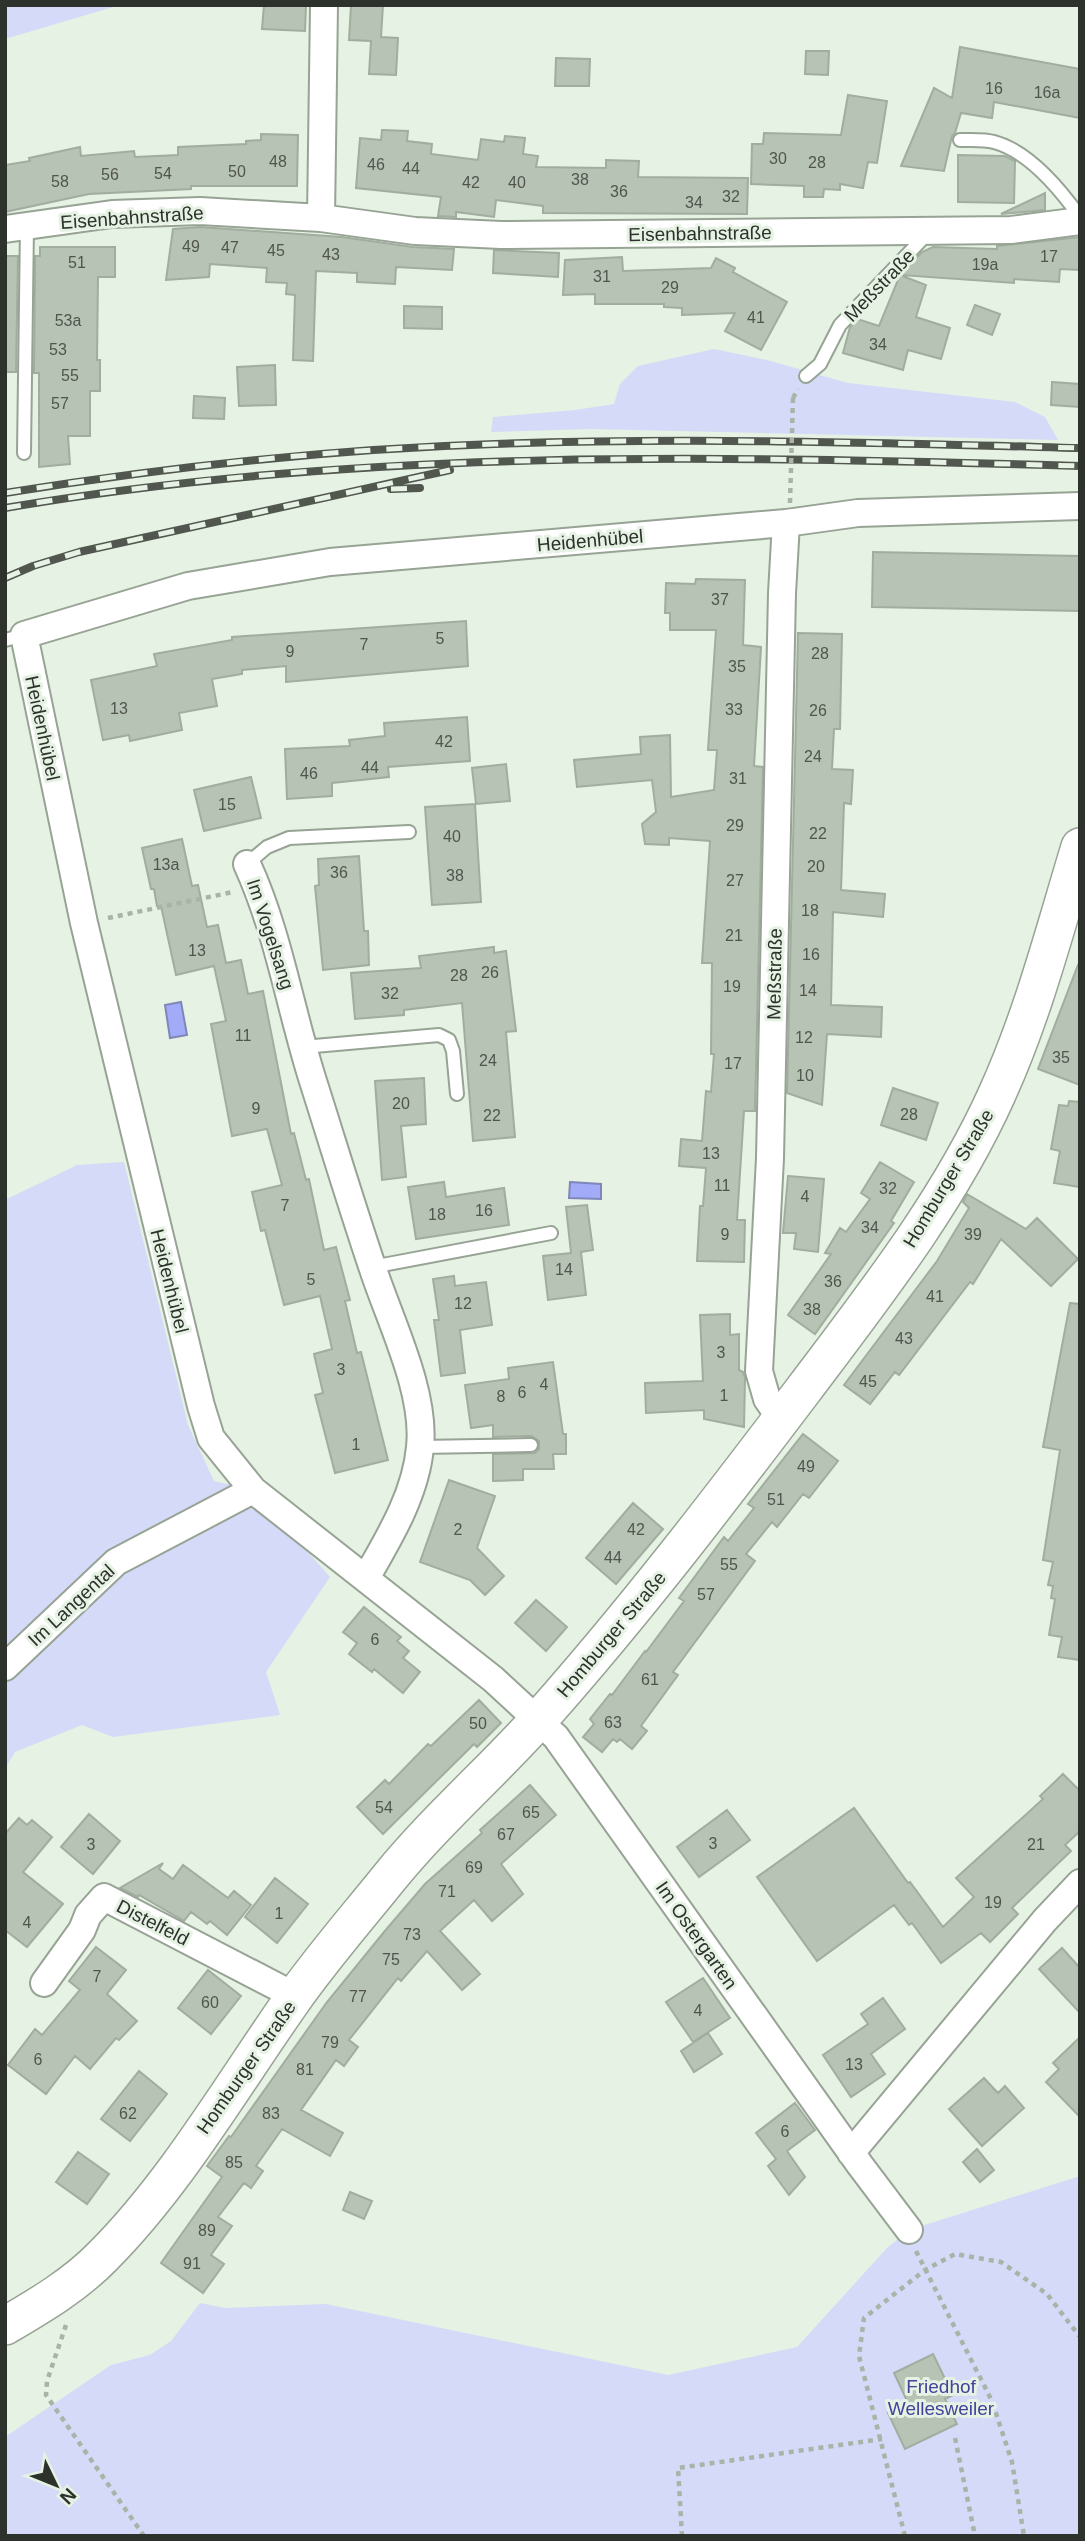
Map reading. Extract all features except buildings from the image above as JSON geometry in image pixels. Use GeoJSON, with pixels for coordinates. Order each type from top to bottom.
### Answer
{"type":"FeatureCollection","features":[{"type":"Feature","properties":{"kind":"main road","name":"Homburger Straße"},"geometry":{"type":"LineString","coordinates":[[5,2326],[56,2294],[100,2260],[138,2219],[295,1996],[393,1873],[449,1809],[539,1719],[643,1597],[890,1274],[954,1175],[991,1106],[1026,1019],[1080,847]]}},
{"type":"Feature","properties":{"kind":"street"},"geometry":{"type":"LineString","coordinates":[[321,218],[324,5]]}},
{"type":"Feature","properties":{"kind":"street","name":"Eisenbahnstraße"},"geometry":{"type":"LineString","coordinates":[[16,227],[112,214],[200,211],[321,218],[415,230],[501,235],[1011,230],[1080,219]]}},
{"type":"Feature","properties":{"kind":"street","name":"Heidenhübel"},"geometry":{"type":"LineString","coordinates":[[539,1719],[493,1679],[253,1490],[211,1438],[15,638],[188,586],[330,562],[788,513],[1080,506]]}},
{"type":"Feature","properties":{"kind":"street","name":"Meßstraße"},"geometry":{"type":"LineString","coordinates":[[781,1419],[767,1399],[759,1371],[770,1158],[782,606],[788,513]]}},
{"type":"Feature","properties":{"kind":"street","name":"Im Vogelsang"},"geometry":{"type":"LineString","coordinates":[[253,875],[276,936],[303,1047],[372,1268],[413,1384],[419,1415],[420,1447],[407,1499],[390,1538],[366,1578]]}},
{"type":"Feature","properties":{"kind":"street","name":"Im Langental"},"geometry":{"type":"LineString","coordinates":[[5,1667],[116,1562],[253,1490]]}},
{"type":"Feature","properties":{"kind":"street","name":"Im Ostergarten"},"geometry":{"type":"LineString","coordinates":[[539,1719],[556,1737],[851,2153],[909,2230]]}},
{"type":"Feature","properties":{"kind":"street"},"geometry":{"type":"LineString","coordinates":[[851,2153],[1045,1920],[1080,1883]]}},
{"type":"Feature","properties":{"kind":"street","name":"Distelfeld"},"geometry":{"type":"LineString","coordinates":[[44,1983],[82,1930],[88,1915],[104,1897],[295,1996]]}},
{"type":"Feature","properties":{"kind":"lane"},"geometry":{"type":"LineString","coordinates":[[960,140],[993,142],[1017,152],[1061,190],[1080,219]]}},
{"type":"Feature","properties":{"kind":"lane","name":"Eisenbahnstraße"},"geometry":{"type":"LineString","coordinates":[[16,227],[24,453]]}},
{"type":"Feature","properties":{"kind":"lane","name":"Meßstraße"},"geometry":{"type":"LineString","coordinates":[[806,376],[820,364],[840,325],[931,230]]}},
{"type":"Feature","properties":{"kind":"lane","name":"Im Vogelsang"},"geometry":{"type":"LineString","coordinates":[[253,875],[267,847],[289,838],[409,832]]}},
{"type":"Feature","properties":{"kind":"lane"},"geometry":{"type":"LineString","coordinates":[[303,1047],[439,1035],[449,1040],[453,1051],[457,1094]]}},
{"type":"Feature","properties":{"kind":"lane"},"geometry":{"type":"LineString","coordinates":[[372,1268],[551,1233]]}},
{"type":"Feature","properties":{"kind":"lane"},"geometry":{"type":"LineString","coordinates":[[420,1447],[531,1445]]}},
{"type":"Feature","properties":{"kind":"path"},"geometry":{"type":"LineString","coordinates":[[788,513],[793,398]]}},
{"type":"Feature","properties":{"kind":"path"},"geometry":{"type":"LineString","coordinates":[[84,923],[253,875]]}},
{"type":"Feature","properties":{"kind":"path"},"geometry":{"type":"LineString","coordinates":[[909,2230],[925,2270],[992,2401],[1012,2462],[1024,2536]]}},
{"type":"Feature","properties":{"kind":"path"},"geometry":{"type":"LineString","coordinates":[[905,2536],[859,2356],[864,2318],[925,2270],[955,2254],[1001,2262],[1047,2294],[1080,2337]]}},
{"type":"Feature","properties":{"kind":"path"},"geometry":{"type":"LineString","coordinates":[[56,2294],[68,2319],[47,2381],[46,2395],[144,2536]]}},
{"type":"Feature","properties":{"kind":"path"},"geometry":{"type":"LineString","coordinates":[[955,2438],[975,2536]]}},
{"type":"Feature","properties":{"kind":"path"},"geometry":{"type":"LineString","coordinates":[[682,2536],[678,2468],[882,2439]]}},
{"type":"Feature","properties":{"kind":"green space"},"geometry":{"type":"Polygon","coordinates":[[[5,5],[120,5],[5,39],[5,5]]]}},
{"type":"Feature","properties":{"kind":"green space"},"geometry":{"type":"Polygon","coordinates":[[[714,349],[767,360],[848,383],[1015,402],[1045,417],[1058,440],[590,429],[491,432],[493,417],[614,404],[620,384],[638,366],[714,349]]]}},
{"type":"Feature","properties":{"kind":"green space"},"geometry":{"type":"Polygon","coordinates":[[[124,1162],[188,1425],[214,1481],[253,1490],[330,1577],[266,1672],[280,1715],[113,1737],[82,1725],[15,1752],[5,1769],[5,1200],[77,1165],[124,1162]]]}},
{"type":"Feature","properties":{"kind":"green space","name":"Friedhof Wellesweiler"},"geometry":{"type":"Polygon","coordinates":[[[1080,2176],[1080,2536],[5,2536],[5,2437],[111,2365],[150,2355],[171,2341],[200,2303],[225,2308],[326,2304],[668,2375],[797,2347],[887,2248],[909,2230],[1080,2176]]]}},
{"type":"Feature","properties":{"kind":"water"},"geometry":{"type":"Polygon","coordinates":[[[181,1002],[187,1035],[170,1038],[165,1005],[181,1002]]]}},
{"type":"Feature","properties":{"kind":"water"},"geometry":{"type":"Polygon","coordinates":[[[570,1182],[601,1184],[601,1199],[569,1198],[570,1182]]]}},
{"type":"Feature","properties":{"kind":"railway"},"geometry":{"type":"LineString","coordinates":[[5,493],[249,461],[434,446],[714,441],[1080,448]]}},
{"type":"Feature","properties":{"kind":"railway"},"geometry":{"type":"LineString","coordinates":[[5,508],[139,488],[273,474],[407,465],[676,459],[1080,466]]}},
{"type":"Feature","properties":{"kind":"railway"},"geometry":{"type":"LineString","coordinates":[[5,578],[79,552],[450,470]]}},
{"type":"Feature","properties":{"kind":"railway"},"geometry":{"type":"LineString","coordinates":[[391,489],[420,488]]}}]}
